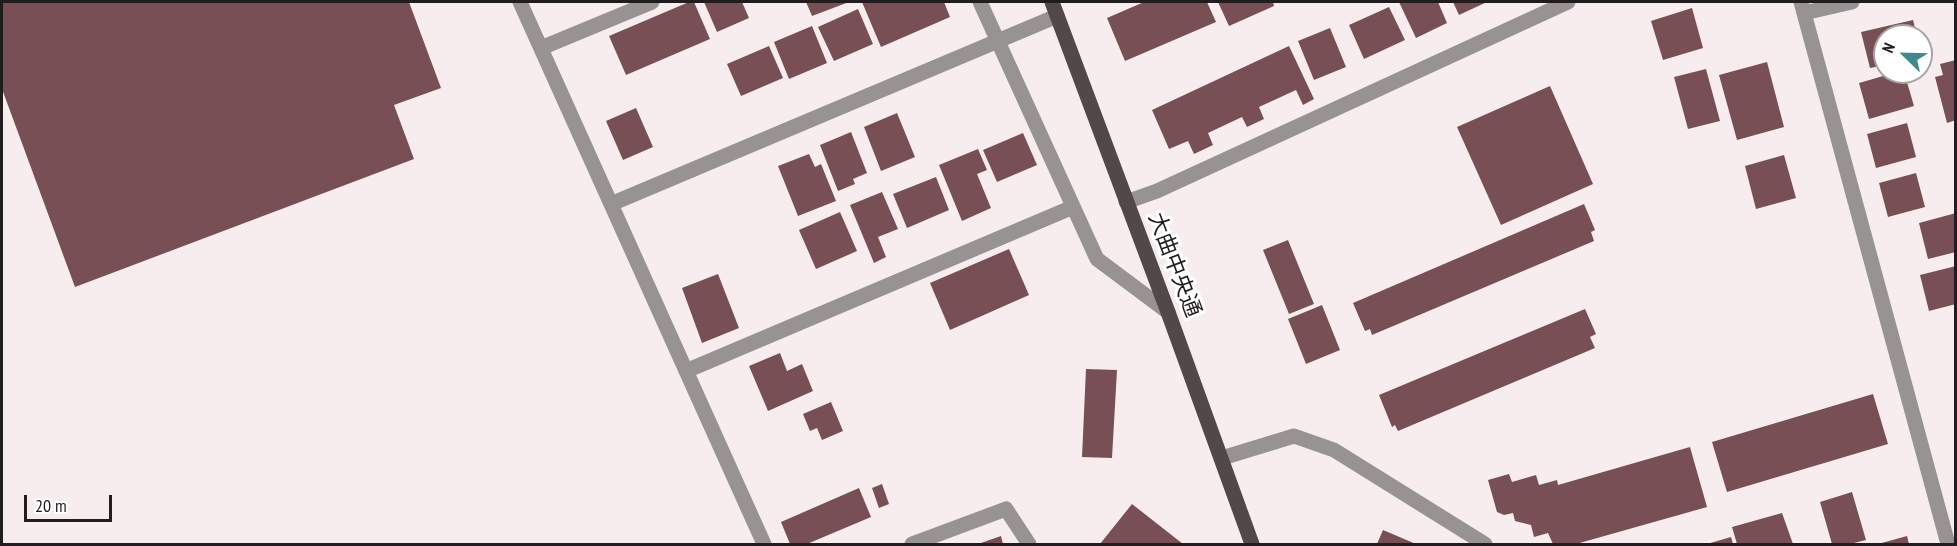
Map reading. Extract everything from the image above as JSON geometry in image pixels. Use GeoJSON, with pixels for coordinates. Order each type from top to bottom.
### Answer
{"type":"FeatureCollection","features":[{"type":"Feature","properties":{"kind":"main road","name":"大曲中央通"},"geometry":{"type":"LineString","coordinates":[[1055,9],[1252,544]]}},
{"type":"Feature","properties":{"kind":"street"},"geometry":{"type":"LineString","coordinates":[[520,2],[764,544]]}},
{"type":"Feature","properties":{"kind":"street"},"geometry":{"type":"LineString","coordinates":[[541,48],[652,2]]}},
{"type":"Feature","properties":{"kind":"street"},"geometry":{"type":"LineString","coordinates":[[980,2],[1097,259],[1168,312]]}},
{"type":"Feature","properties":{"kind":"street"},"geometry":{"type":"LineString","coordinates":[[1126,202],[1157,190],[1568,2]]}},
{"type":"Feature","properties":{"kind":"street"},"geometry":{"type":"LineString","coordinates":[[1852,2],[1802,7],[1949,535]]}},
{"type":"Feature","properties":{"kind":"street"},"geometry":{"type":"LineString","coordinates":[[611,204],[998,42],[1055,9]]}},
{"type":"Feature","properties":{"kind":"street"},"geometry":{"type":"LineString","coordinates":[[686,371],[1073,207]]}},
{"type":"Feature","properties":{"kind":"street"},"geometry":{"type":"LineString","coordinates":[[1221,458],[1294,436],[1334,450],[1485,544]]}},
{"type":"Feature","properties":{"kind":"street"},"geometry":{"type":"LineString","coordinates":[[912,544],[1006,509],[1029,544]]}},
{"type":"Feature","properties":{"kind":"building"},"geometry":{"type":"Polygon","coordinates":[[[2,2],[409,2],[441,88],[394,105],[414,159],[75,287],[2,89],[2,2]]]}},
{"type":"Feature","properties":{"kind":"building"},"geometry":{"type":"Polygon","coordinates":[[[689,2],[694,2],[710,39],[626,75],[609,36],[689,2]]]}},
{"type":"Feature","properties":{"kind":"building"},"geometry":{"type":"Polygon","coordinates":[[[704,2],[742,2],[749,18],[717,32],[704,2]]]}},
{"type":"Feature","properties":{"kind":"building"},"geometry":{"type":"Polygon","coordinates":[[[806,2],[849,2],[812,16],[806,2]]]}},
{"type":"Feature","properties":{"kind":"building"},"geometry":{"type":"Polygon","coordinates":[[[862,2],[944,2],[950,17],[881,47],[862,2]]]}},
{"type":"Feature","properties":{"kind":"building"},"geometry":{"type":"Polygon","coordinates":[[[1144,2],[1207,2],[1216,22],[1125,61],[1107,18],[1144,2]]]}},
{"type":"Feature","properties":{"kind":"building"},"geometry":{"type":"Polygon","coordinates":[[[1218,2],[1273,2],[1274,6],[1229,26],[1218,2]]]}},
{"type":"Feature","properties":{"kind":"building"},"geometry":{"type":"Polygon","coordinates":[[[1399,2],[1438,2],[1447,23],[1416,38],[1399,2]]]}},
{"type":"Feature","properties":{"kind":"building"},"geometry":{"type":"Polygon","coordinates":[[[1453,2],[1487,2],[1459,15],[1453,2]]]}},
{"type":"Feature","properties":{"kind":"building"},"geometry":{"type":"Polygon","coordinates":[[[1389,7],[1405,40],[1364,59],[1349,25],[1389,7]]]}},
{"type":"Feature","properties":{"kind":"building"},"geometry":{"type":"Polygon","coordinates":[[[1692,8],[1703,48],[1663,60],[1651,21],[1692,8]]]}},
{"type":"Feature","properties":{"kind":"building"},"geometry":{"type":"Polygon","coordinates":[[[858,9],[873,44],[834,61],[818,27],[858,9]]]}},
{"type":"Feature","properties":{"kind":"building"},"geometry":{"type":"Polygon","coordinates":[[[1913,20],[1914,24],[1896,24],[1913,20]]]}},
{"type":"Feature","properties":{"kind":"building"},"geometry":{"type":"Polygon","coordinates":[[[812,26],[827,63],[789,79],[774,42],[812,26]]]}},
{"type":"Feature","properties":{"kind":"building"},"geometry":{"type":"Polygon","coordinates":[[[1330,28],[1346,67],[1314,80],[1298,41],[1330,28]]]}},
{"type":"Feature","properties":{"kind":"building"},"geometry":{"type":"Polygon","coordinates":[[[1873,29],[1873,67],[1870,68],[1861,32],[1873,29]]]}},
{"type":"Feature","properties":{"kind":"building"},"geometry":{"type":"Polygon","coordinates":[[[769,46],[783,78],[741,96],[727,64],[769,46]]]}},
{"type":"Feature","properties":{"kind":"building"},"geometry":{"type":"Polygon","coordinates":[[[1289,46],[1314,99],[1303,105],[1296,90],[1259,107],[1264,119],[1247,127],[1242,117],[1208,133],[1213,145],[1194,154],[1188,141],[1169,149],[1152,110],[1289,46]]]}},
{"type":"Feature","properties":{"kind":"building"},"geometry":{"type":"Polygon","coordinates":[[[1956,60],[1956,120],[1947,123],[1935,77],[1943,75],[1940,64],[1956,60]]]}},
{"type":"Feature","properties":{"kind":"building"},"geometry":{"type":"Polygon","coordinates":[[[1767,62],[1784,127],[1737,140],[1719,75],[1767,62]]]}},
{"type":"Feature","properties":{"kind":"building"},"geometry":{"type":"Polygon","coordinates":[[[1706,69],[1720,121],[1688,129],[1674,77],[1706,69]]]}},
{"type":"Feature","properties":{"kind":"building"},"geometry":{"type":"Polygon","coordinates":[[[1873,79],[1873,84],[1908,84],[1914,106],[1869,119],[1859,83],[1873,79]]]}},
{"type":"Feature","properties":{"kind":"building"},"geometry":{"type":"Polygon","coordinates":[[[1550,86],[1593,184],[1501,225],[1457,127],[1550,86]]]}},
{"type":"Feature","properties":{"kind":"building"},"geometry":{"type":"Polygon","coordinates":[[[636,108],[653,147],[623,160],[606,121],[636,108]]]}},
{"type":"Feature","properties":{"kind":"building"},"geometry":{"type":"Polygon","coordinates":[[[897,113],[915,157],[881,171],[864,127],[897,113]]]}},
{"type":"Feature","properties":{"kind":"building"},"geometry":{"type":"Polygon","coordinates":[[[1907,123],[1916,157],[1876,168],[1867,134],[1907,123]]]}},
{"type":"Feature","properties":{"kind":"building"},"geometry":{"type":"Polygon","coordinates":[[[851,132],[867,173],[853,179],[855,184],[838,191],[820,145],[851,132]]]}},
{"type":"Feature","properties":{"kind":"building"},"geometry":{"type":"Polygon","coordinates":[[[1023,133],[1037,165],[997,182],[983,150],[1023,133]]]}},
{"type":"Feature","properties":{"kind":"building"},"geometry":{"type":"Polygon","coordinates":[[[978,149],[987,170],[977,174],[991,208],[962,221],[939,165],[978,149]]]}},
{"type":"Feature","properties":{"kind":"building"},"geometry":{"type":"Polygon","coordinates":[[[809,154],[815,167],[821,164],[836,201],[798,216],[778,166],[809,154]]]}},
{"type":"Feature","properties":{"kind":"building"},"geometry":{"type":"Polygon","coordinates":[[[1784,155],[1796,198],[1756,209],[1745,166],[1784,155]]]}},
{"type":"Feature","properties":{"kind":"building"},"geometry":{"type":"Polygon","coordinates":[[[1916,173],[1925,207],[1888,217],[1879,183],[1916,173]]]}},
{"type":"Feature","properties":{"kind":"building"},"geometry":{"type":"Polygon","coordinates":[[[936,177],[949,210],[907,228],[893,194],[936,177]]]}},
{"type":"Feature","properties":{"kind":"building"},"geometry":{"type":"Polygon","coordinates":[[[882,192],[898,229],[878,237],[886,257],[874,263],[850,205],[882,192]]]}},
{"type":"Feature","properties":{"kind":"building"},"geometry":{"type":"Polygon","coordinates":[[[1584,204],[1595,230],[1591,232],[1594,241],[1372,335],[1370,329],[1365,331],[1353,303],[1584,204]]]}},
{"type":"Feature","properties":{"kind":"building"},"geometry":{"type":"Polygon","coordinates":[[[840,212],[857,251],[816,269],[799,230],[840,212]]]}},
{"type":"Feature","properties":{"kind":"building"},"geometry":{"type":"Polygon","coordinates":[[[1956,213],[1956,252],[1928,259],[1919,223],[1956,213]]]}},
{"type":"Feature","properties":{"kind":"building"},"geometry":{"type":"Polygon","coordinates":[[[1288,240],[1314,304],[1289,314],[1263,250],[1288,240]]]}},
{"type":"Feature","properties":{"kind":"building"},"geometry":{"type":"Polygon","coordinates":[[[1009,249],[1029,295],[950,330],[930,283],[1009,249]]]}},
{"type":"Feature","properties":{"kind":"building"},"geometry":{"type":"Polygon","coordinates":[[[1956,266],[1956,304],[1929,311],[1920,275],[1956,266]]]}},
{"type":"Feature","properties":{"kind":"building"},"geometry":{"type":"Polygon","coordinates":[[[718,274],[739,328],[702,343],[682,288],[718,274]]]}},
{"type":"Feature","properties":{"kind":"building"},"geometry":{"type":"Polygon","coordinates":[[[1322,305],[1340,350],[1306,364],[1288,319],[1322,305]]]}},
{"type":"Feature","properties":{"kind":"building"},"geometry":{"type":"Polygon","coordinates":[[[1585,309],[1596,334],[1590,337],[1595,348],[1398,431],[1395,425],[1392,427],[1379,395],[1585,309]]]}},
{"type":"Feature","properties":{"kind":"building"},"geometry":{"type":"Polygon","coordinates":[[[780,353],[787,371],[802,364],[813,391],[768,411],[749,366],[780,353]]]}},
{"type":"Feature","properties":{"kind":"building"},"geometry":{"type":"Polygon","coordinates":[[[1086,369],[1117,370],[1112,458],[1082,457],[1086,369]]]}},
{"type":"Feature","properties":{"kind":"building"},"geometry":{"type":"Polygon","coordinates":[[[1873,394],[1888,444],[1727,492],[1712,442],[1873,394]]]}},
{"type":"Feature","properties":{"kind":"building"},"geometry":{"type":"Polygon","coordinates":[[[831,402],[843,431],[822,440],[817,428],[810,431],[803,414],[831,402]]]}},
{"type":"Feature","properties":{"kind":"building"},"geometry":{"type":"Polygon","coordinates":[[[1690,447],[1707,507],[1576,544],[1553,544],[1548,533],[1534,537],[1531,525],[1515,521],[1513,513],[1504,515],[1497,512],[1488,480],[1509,474],[1512,482],[1536,475],[1539,485],[1557,480],[1558,485],[1690,447]]]}},
{"type":"Feature","properties":{"kind":"building"},"geometry":{"type":"Polygon","coordinates":[[[882,484],[889,504],[879,508],[872,488],[882,484]]]}},
{"type":"Feature","properties":{"kind":"building"},"geometry":{"type":"Polygon","coordinates":[[[859,488],[871,517],[807,544],[790,544],[781,522],[859,488]]]}},
{"type":"Feature","properties":{"kind":"building"},"geometry":{"type":"Polygon","coordinates":[[[1852,492],[1866,540],[1850,544],[1832,544],[1820,502],[1852,492]]]}},
{"type":"Feature","properties":{"kind":"building"},"geometry":{"type":"Polygon","coordinates":[[[1132,504],[1183,544],[1100,544],[1132,504]]]}},
{"type":"Feature","properties":{"kind":"building"},"geometry":{"type":"Polygon","coordinates":[[[1782,513],[1793,544],[1737,544],[1732,527],[1782,513]]]}},
{"type":"Feature","properties":{"kind":"building"},"geometry":{"type":"Polygon","coordinates":[[[1383,530],[1416,544],[1377,544],[1383,530]]]}},
{"type":"Feature","properties":{"kind":"building"},"geometry":{"type":"Polygon","coordinates":[[[1001,536],[1003,544],[978,544],[1001,536]]]}},
{"type":"Feature","properties":{"kind":"building"},"geometry":{"type":"Polygon","coordinates":[[[1907,536],[1909,544],[1878,544],[1907,536]]]}},
{"type":"Feature","properties":{"kind":"building"},"geometry":{"type":"Polygon","coordinates":[[[1731,537],[1733,544],[1707,544],[1731,537]]]}}]}
